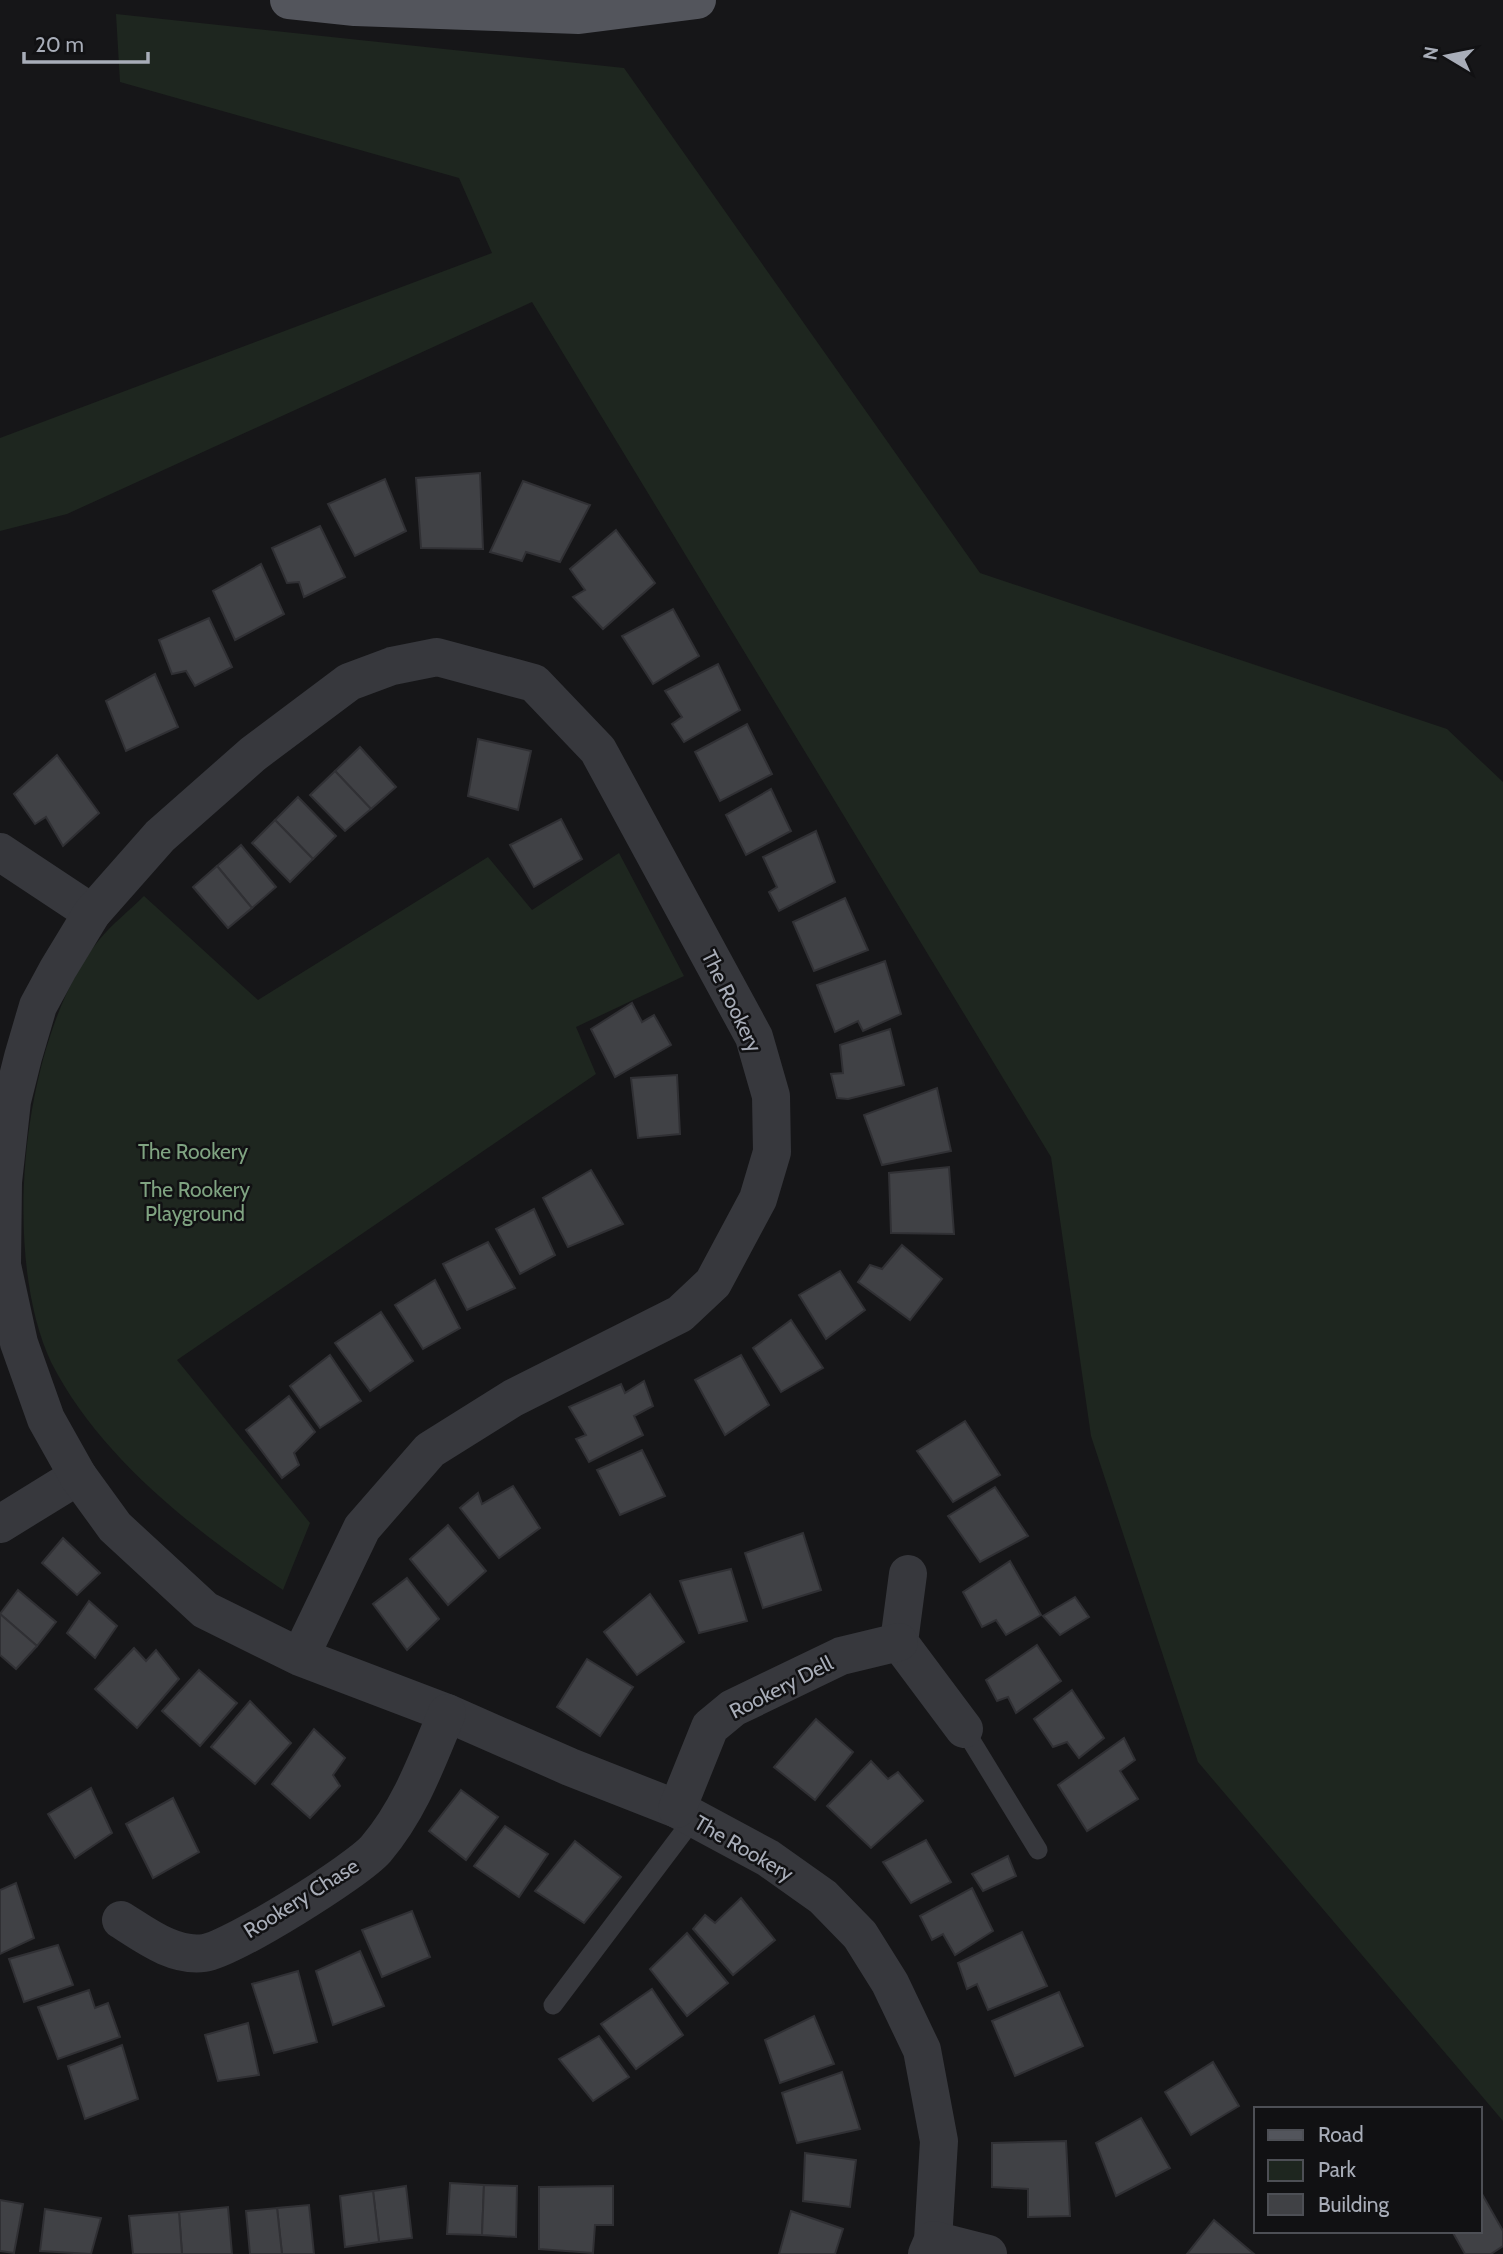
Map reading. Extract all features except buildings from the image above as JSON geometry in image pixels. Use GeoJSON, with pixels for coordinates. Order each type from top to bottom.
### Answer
{"type":"FeatureCollection","features":[{"type":"Feature","properties":{"kind":"main road"},"geometry":{"type":"LineString","coordinates":[[289,0],[355,7],[579,15],[697,0]]}},
{"type":"Feature","properties":{"kind":"street","name":"The Rookery"},"geometry":{"type":"LineString","coordinates":[[300,1657],[362,1528],[430,1450],[513,1398],[680,1314],[713,1283],[758,1199],[772,1152],[771,1096],[754,1037],[598,750],[534,683],[437,657],[392,666],[349,682],[253,754],[160,836],[92,913],[38,1006],[12,1101],[1,1182],[2,1265],[19,1343],[46,1419],[78,1476],[115,1527],[205,1611],[300,1657],[447,1713],[685,1814],[768,1858],[824,1897],[860,1935],[890,1983],[922,2050],[939,2141],[930,2247]]}},
{"type":"Feature","properties":{"kind":"street"},"geometry":{"type":"LineString","coordinates":[[0,852],[92,913]]}},
{"type":"Feature","properties":{"kind":"street"},"geometry":{"type":"LineString","coordinates":[[0,1524],[78,1476]]}},
{"type":"Feature","properties":{"kind":"street"},"geometry":{"type":"LineString","coordinates":[[908,1574],[899,1643],[964,1729]]}},
{"type":"Feature","properties":{"kind":"street","name":"Rookery Dell"},"geometry":{"type":"LineString","coordinates":[[685,1814],[710,1727],[733,1708],[841,1656],[899,1643]]}},
{"type":"Feature","properties":{"kind":"street","name":"Rookery Chase"},"geometry":{"type":"LineString","coordinates":[[121,1920],[165,1947],[204,1953],[257,1928],[336,1881],[375,1851],[409,1802],[447,1713]]}},
{"type":"Feature","properties":{"kind":"street"},"geometry":{"type":"LineString","coordinates":[[930,2247],[988,2254]]}},
{"type":"Feature","properties":{"kind":"lane"},"geometry":{"type":"LineString","coordinates":[[964,1729],[1038,1850]]}},
{"type":"Feature","properties":{"kind":"lane"},"geometry":{"type":"LineString","coordinates":[[553,2005],[685,1814]]}},
{"type":"Feature","properties":{"kind":"green space"},"geometry":{"type":"Polygon","coordinates":[[[116,14],[624,68],[980,573],[1447,729],[1503,782],[1503,2121],[1198,1762],[1091,1436],[1051,1157],[532,302],[67,514],[0,531],[0,438],[492,253],[459,178],[120,82],[116,14]]]}},
{"type":"Feature","properties":{"kind":"green space","name":"The Rookery"},"geometry":{"type":"Polygon","coordinates":[[[619,853],[684,976],[576,1027],[596,1074],[177,1360],[310,1523],[283,1590],[184,1517],[123,1461],[95,1430],[71,1397],[51,1362],[35,1316],[26,1263],[23,1206],[27,1146],[37,1087],[52,1031],[73,981],[99,940],[144,896],[258,1000],[488,857],[532,910],[619,853]]]}},
{"type":"Feature","properties":{"kind":"park label","name":"The Rookery Playground"},"geometry":{"type":"Point","coordinates":[195,1201]}}]}
